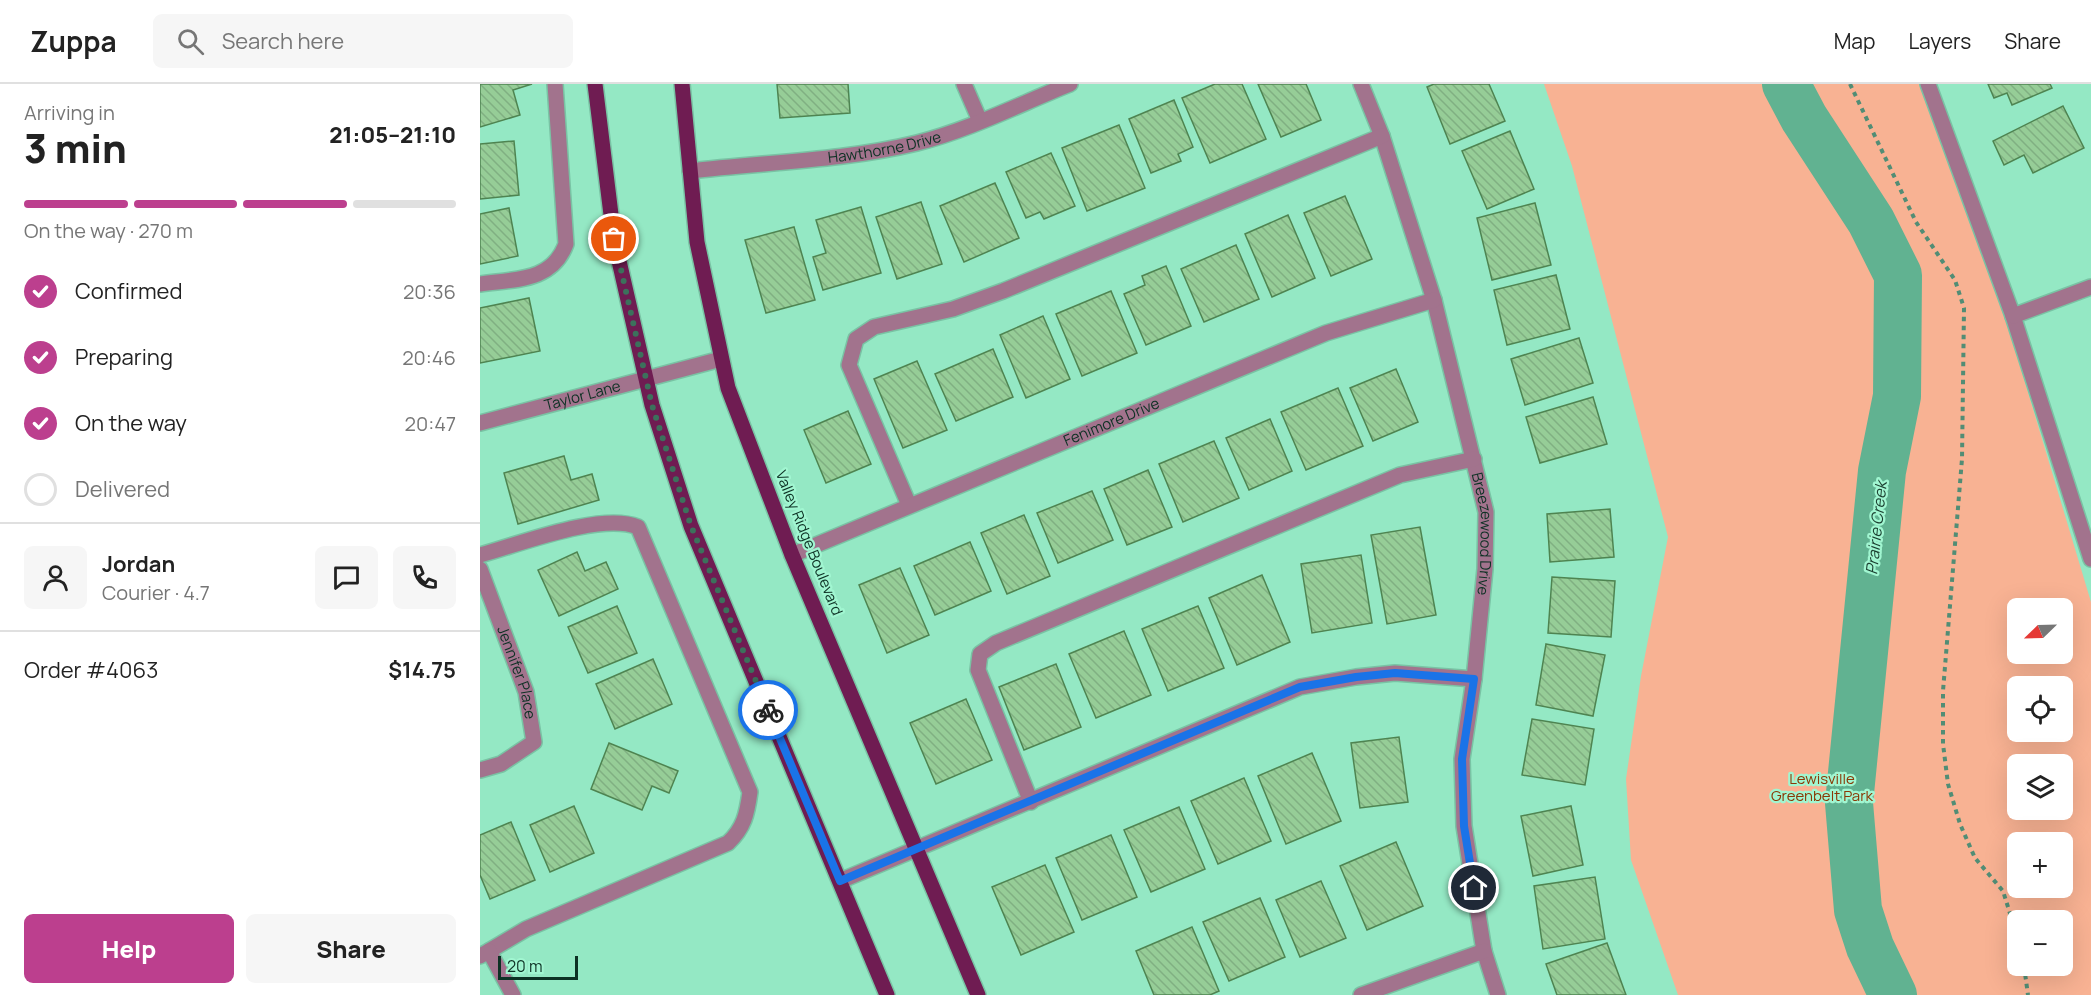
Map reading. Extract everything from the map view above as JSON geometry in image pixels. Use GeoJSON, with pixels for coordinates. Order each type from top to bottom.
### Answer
{"type":"FeatureCollection","features":[{"type":"Feature","properties":{"kind":"main road"},"geometry":{"type":"LineString","coordinates":[[595,84],[614,239],[645,378],[691,526],[887,995]]}},
{"type":"Feature","properties":{"kind":"main road","name":"Valley Ridge Boulevard"},"geometry":{"type":"LineString","coordinates":[[682,84],[697,242],[728,388],[792,555],[918,848],[978,995]]}},
{"type":"Feature","properties":{"kind":"street"},"geometry":{"type":"LineString","coordinates":[[480,284],[526,278],[544,272],[560,261],[566,244],[555,84]]}},
{"type":"Feature","properties":{"kind":"street"},"geometry":{"type":"LineString","coordinates":[[964,84],[980,121]]}},
{"type":"Feature","properties":{"kind":"street","name":"Hawthorne Drive"},"geometry":{"type":"LineString","coordinates":[[690,171],[865,152],[916,143],[980,121],[1070,84]]}},
{"type":"Feature","properties":{"kind":"street","name":"Breezewood Drive"},"geometry":{"type":"LineString","coordinates":[[1361,84],[1382,136],[1434,300],[1486,512],[1485,569],[1474,679],[1462,759],[1464,826],[1484,951],[1498,995]]}},
{"type":"Feature","properties":{"kind":"street"},"geometry":{"type":"LineString","coordinates":[[1928,84],[2013,316],[2091,559]]}},
{"type":"Feature","properties":{"kind":"street"},"geometry":{"type":"LineString","coordinates":[[909,504],[849,365],[856,339],[874,327],[953,309],[1003,291],[1246,189],[1382,136]]}},
{"type":"Feature","properties":{"kind":"street"},"geometry":{"type":"LineString","coordinates":[[2013,316],[2091,287]]}},
{"type":"Feature","properties":{"kind":"street","name":"Fenimore Drive"},"geometry":{"type":"LineString","coordinates":[[792,555],[909,504],[1326,333],[1434,300]]}},
{"type":"Feature","properties":{"kind":"street","name":"Taylor Lane"},"geometry":{"type":"LineString","coordinates":[[480,423],[721,359]]}},
{"type":"Feature","properties":{"kind":"street"},"geometry":{"type":"LineString","coordinates":[[1031,802],[978,670],[980,654],[996,643],[1400,476],[1474,459]]}},
{"type":"Feature","properties":{"kind":"street"},"geometry":{"type":"LineString","coordinates":[[480,555],[599,522],[625,522],[638,527],[750,792],[747,815],[739,832],[728,843],[526,929],[484,953],[513,995]]}},
{"type":"Feature","properties":{"kind":"street","name":"Jennifer Place"},"geometry":{"type":"LineString","coordinates":[[480,569],[483,588],[526,692],[534,742],[501,764],[480,771]]}},
{"type":"Feature","properties":{"kind":"street"},"geometry":{"type":"LineString","coordinates":[[840,881],[1300,687],[1395,673],[1474,679]]}},
{"type":"Feature","properties":{"kind":"street"},"geometry":{"type":"LineString","coordinates":[[1361,995],[1484,951]]}},
{"type":"Feature","properties":{"kind":"path"},"geometry":{"type":"LineString","coordinates":[[1850,84],[1916,222],[1955,280],[1964,308],[1962,459],[1943,691],[1943,744],[1948,784],[1960,824],[1975,858],[2003,891],[2009,910]]}},
{"type":"Feature","properties":{"kind":"path"},"geometry":{"type":"LineString","coordinates":[[2025,976],[2028,995]]}},
{"type":"Feature","properties":{"kind":"green space","name":"Lewisville Greenbelt Park"},"geometry":{"type":"Polygon","coordinates":[[[1544,84],[1920,84],[1994,279],[2091,602],[2091,995],[1678,995],[1631,860],[1626,779],[1641,676],[1668,537],[1572,166],[1544,84]]]}},
{"type":"Feature","properties":{"kind":"building"},"geometry":{"type":"Polygon","coordinates":[[[480,84],[532,84],[513,90],[520,115],[480,127],[480,84]]]}},
{"type":"Feature","properties":{"kind":"building"},"geometry":{"type":"Polygon","coordinates":[[[777,84],[848,84],[850,113],[780,118],[777,84]]]}},
{"type":"Feature","properties":{"kind":"building"},"geometry":{"type":"Polygon","coordinates":[[[1215,84],[1242,84],[1266,139],[1210,163],[1182,98],[1215,84]]]}},
{"type":"Feature","properties":{"kind":"building"},"geometry":{"type":"Polygon","coordinates":[[[1258,84],[1306,84],[1321,120],[1281,137],[1258,84]]]}},
{"type":"Feature","properties":{"kind":"building"},"geometry":{"type":"Polygon","coordinates":[[[1434,84],[1489,84],[1505,121],[1450,144],[1427,87],[1434,84]]]}},
{"type":"Feature","properties":{"kind":"building"},"geometry":{"type":"Polygon","coordinates":[[[1988,84],[2050,84],[2052,88],[2012,105],[2007,93],[1994,98],[1988,84]]]}},
{"type":"Feature","properties":{"kind":"building"},"geometry":{"type":"Polygon","coordinates":[[[1174,100],[1193,147],[1178,154],[1181,161],[1151,173],[1129,119],[1174,100]]]}},
{"type":"Feature","properties":{"kind":"building"},"geometry":{"type":"Polygon","coordinates":[[[2063,106],[2084,148],[2033,173],[2024,155],[2004,165],[1993,141],[2063,106]]]}},
{"type":"Feature","properties":{"kind":"building"},"geometry":{"type":"Polygon","coordinates":[[[1119,125],[1145,188],[1087,211],[1062,148],[1119,125]]]}},
{"type":"Feature","properties":{"kind":"building"},"geometry":{"type":"Polygon","coordinates":[[[1510,131],[1534,189],[1487,209],[1462,151],[1510,131]]]}},
{"type":"Feature","properties":{"kind":"building"},"geometry":{"type":"Polygon","coordinates":[[[514,141],[519,195],[480,199],[480,144],[514,141]]]}},
{"type":"Feature","properties":{"kind":"building"},"geometry":{"type":"Polygon","coordinates":[[[1051,153],[1075,206],[1044,219],[1040,212],[1026,218],[1006,172],[1051,153]]]}},
{"type":"Feature","properties":{"kind":"building"},"geometry":{"type":"Polygon","coordinates":[[[995,183],[1019,238],[964,262],[940,206],[995,183]]]}},
{"type":"Feature","properties":{"kind":"building"},"geometry":{"type":"Polygon","coordinates":[[[1345,196],[1372,259],[1331,276],[1304,213],[1345,196]]]}},
{"type":"Feature","properties":{"kind":"building"},"geometry":{"type":"Polygon","coordinates":[[[921,202],[942,264],[897,279],[876,217],[921,202]]]}},
{"type":"Feature","properties":{"kind":"building"},"geometry":{"type":"Polygon","coordinates":[[[1535,203],[1551,265],[1492,280],[1477,218],[1535,203]]]}},
{"type":"Feature","properties":{"kind":"building"},"geometry":{"type":"Polygon","coordinates":[[[861,207],[881,273],[823,290],[813,257],[826,253],[816,220],[861,207]]]}},
{"type":"Feature","properties":{"kind":"building"},"geometry":{"type":"Polygon","coordinates":[[[509,208],[518,256],[480,264],[480,214],[509,208]]]}},
{"type":"Feature","properties":{"kind":"building"},"geometry":{"type":"Polygon","coordinates":[[[1288,215],[1315,278],[1272,297],[1245,234],[1288,215]]]}},
{"type":"Feature","properties":{"kind":"building"},"geometry":{"type":"Polygon","coordinates":[[[794,227],[815,300],[766,313],[745,240],[794,227]]]}},
{"type":"Feature","properties":{"kind":"building"},"geometry":{"type":"Polygon","coordinates":[[[1236,245],[1259,299],[1204,322],[1181,269],[1236,245]]]}},
{"type":"Feature","properties":{"kind":"building"},"geometry":{"type":"Polygon","coordinates":[[[1166,266],[1191,326],[1146,345],[1124,294],[1145,285],[1142,276],[1166,266]]]}},
{"type":"Feature","properties":{"kind":"building"},"geometry":{"type":"Polygon","coordinates":[[[1556,275],[1570,329],[1507,345],[1494,290],[1556,275]]]}},
{"type":"Feature","properties":{"kind":"building"},"geometry":{"type":"Polygon","coordinates":[[[1111,291],[1137,353],[1082,376],[1056,314],[1111,291]]]}},
{"type":"Feature","properties":{"kind":"building"},"geometry":{"type":"Polygon","coordinates":[[[529,298],[540,351],[480,363],[480,308],[529,298]]]}},
{"type":"Feature","properties":{"kind":"building"},"geometry":{"type":"Polygon","coordinates":[[[1043,316],[1070,379],[1026,398],[1000,335],[1043,316]]]}},
{"type":"Feature","properties":{"kind":"building"},"geometry":{"type":"Polygon","coordinates":[[[1579,338],[1593,383],[1525,405],[1511,359],[1579,338]]]}},
{"type":"Feature","properties":{"kind":"building"},"geometry":{"type":"Polygon","coordinates":[[[993,349],[1013,397],[956,421],[935,374],[993,349]]]}},
{"type":"Feature","properties":{"kind":"building"},"geometry":{"type":"Polygon","coordinates":[[[917,361],[947,430],[903,448],[874,379],[917,361]]]}},
{"type":"Feature","properties":{"kind":"building"},"geometry":{"type":"Polygon","coordinates":[[[1396,369],[1418,422],[1373,441],[1350,388],[1396,369]]]}},
{"type":"Feature","properties":{"kind":"building"},"geometry":{"type":"Polygon","coordinates":[[[1338,388],[1363,446],[1306,470],[1281,412],[1338,388]]]}},
{"type":"Feature","properties":{"kind":"building"},"geometry":{"type":"Polygon","coordinates":[[[1593,397],[1607,444],[1540,463],[1526,417],[1593,397]]]}},
{"type":"Feature","properties":{"kind":"building"},"geometry":{"type":"Polygon","coordinates":[[[848,411],[871,464],[826,483],[804,430],[848,411]]]}},
{"type":"Feature","properties":{"kind":"building"},"geometry":{"type":"Polygon","coordinates":[[[1270,419],[1292,471],[1249,490],[1226,438],[1270,419]]]}},
{"type":"Feature","properties":{"kind":"building"},"geometry":{"type":"Polygon","coordinates":[[[1214,441],[1239,498],[1183,522],[1159,464],[1214,441]]]}},
{"type":"Feature","properties":{"kind":"building"},"geometry":{"type":"Polygon","coordinates":[[[564,456],[571,480],[592,474],[599,500],[518,524],[504,473],[564,456]]]}},
{"type":"Feature","properties":{"kind":"building"},"geometry":{"type":"Polygon","coordinates":[[[1148,470],[1172,527],[1127,545],[1104,489],[1148,470]]]}},
{"type":"Feature","properties":{"kind":"building"},"geometry":{"type":"Polygon","coordinates":[[[1092,491],[1113,540],[1058,563],[1037,513],[1092,491]]]}},
{"type":"Feature","properties":{"kind":"building"},"geometry":{"type":"Polygon","coordinates":[[[1610,509],[1614,557],[1550,562],[1547,514],[1610,509]]]}},
{"type":"Feature","properties":{"kind":"building"},"geometry":{"type":"Polygon","coordinates":[[[1024,515],[1050,576],[1007,594],[981,533],[1024,515]]]}},
{"type":"Feature","properties":{"kind":"building"},"geometry":{"type":"Polygon","coordinates":[[[1420,527],[1436,615],[1387,624],[1371,535],[1420,527]]]}},
{"type":"Feature","properties":{"kind":"building"},"geometry":{"type":"Polygon","coordinates":[[[970,542],[991,591],[935,615],[914,566],[970,542]]]}},
{"type":"Feature","properties":{"kind":"building"},"geometry":{"type":"Polygon","coordinates":[[[577,552],[585,571],[606,562],[618,589],[559,616],[538,570],[577,552]]]}},
{"type":"Feature","properties":{"kind":"building"},"geometry":{"type":"Polygon","coordinates":[[[1361,555],[1372,623],[1312,633],[1301,564],[1361,555]]]}},
{"type":"Feature","properties":{"kind":"building"},"geometry":{"type":"Polygon","coordinates":[[[900,568],[929,635],[887,653],[859,585],[900,568]]]}},
{"type":"Feature","properties":{"kind":"building"},"geometry":{"type":"Polygon","coordinates":[[[1262,575],[1290,642],[1237,665],[1209,598],[1262,575]]]}},
{"type":"Feature","properties":{"kind":"building"},"geometry":{"type":"Polygon","coordinates":[[[1552,577],[1615,581],[1611,637],[1548,633],[1552,577]]]}},
{"type":"Feature","properties":{"kind":"building"},"geometry":{"type":"Polygon","coordinates":[[[617,606],[637,653],[588,673],[568,627],[617,606]]]}},
{"type":"Feature","properties":{"kind":"building"},"geometry":{"type":"Polygon","coordinates":[[[1198,606],[1224,668],[1168,691],[1142,629],[1198,606]]]}},
{"type":"Feature","properties":{"kind":"building"},"geometry":{"type":"Polygon","coordinates":[[[1124,631],[1151,695],[1096,718],[1069,654],[1124,631]]]}},
{"type":"Feature","properties":{"kind":"building"},"geometry":{"type":"Polygon","coordinates":[[[1546,644],[1605,655],[1593,716],[1536,705],[1546,644]]]}},
{"type":"Feature","properties":{"kind":"building"},"geometry":{"type":"Polygon","coordinates":[[[653,659],[672,704],[615,729],[596,684],[653,659]]]}},
{"type":"Feature","properties":{"kind":"building"},"geometry":{"type":"Polygon","coordinates":[[[1056,664],[1081,727],[1024,750],[999,687],[1056,664]]]}},
{"type":"Feature","properties":{"kind":"building"},"geometry":{"type":"Polygon","coordinates":[[[966,699],[992,760],[936,784],[910,723],[966,699]]]}},
{"type":"Feature","properties":{"kind":"building"},"geometry":{"type":"Polygon","coordinates":[[[1532,719],[1594,729],[1585,785],[1522,775],[1532,719]]]}},
{"type":"Feature","properties":{"kind":"building"},"geometry":{"type":"Polygon","coordinates":[[[1399,737],[1408,802],[1360,808],[1351,743],[1399,737]]]}},
{"type":"Feature","properties":{"kind":"building"},"geometry":{"type":"Polygon","coordinates":[[[609,743],[678,771],[669,793],[652,786],[642,810],[591,789],[609,743]]]}},
{"type":"Feature","properties":{"kind":"building"},"geometry":{"type":"Polygon","coordinates":[[[1312,753],[1341,821],[1286,844],[1258,776],[1312,753]]]}},
{"type":"Feature","properties":{"kind":"building"},"geometry":{"type":"Polygon","coordinates":[[[1244,778],[1271,841],[1218,864],[1191,801],[1244,778]]]}},
{"type":"Feature","properties":{"kind":"building"},"geometry":{"type":"Polygon","coordinates":[[[574,806],[594,853],[550,872],[530,825],[574,806]]]}},
{"type":"Feature","properties":{"kind":"building"},"geometry":{"type":"Polygon","coordinates":[[[1571,806],[1583,865],[1533,876],[1521,816],[1571,806]]]}},
{"type":"Feature","properties":{"kind":"building"},"geometry":{"type":"Polygon","coordinates":[[[1179,807],[1205,869],[1151,892],[1124,830],[1179,807]]]}},
{"type":"Feature","properties":{"kind":"building"},"geometry":{"type":"Polygon","coordinates":[[[511,822],[535,880],[490,899],[480,875],[480,835],[511,822]]]}},
{"type":"Feature","properties":{"kind":"building"},"geometry":{"type":"Polygon","coordinates":[[[1111,835],[1137,897],[1082,920],[1056,858],[1111,835]]]}},
{"type":"Feature","properties":{"kind":"building"},"geometry":{"type":"Polygon","coordinates":[[[1396,842],[1423,906],[1367,930],[1340,866],[1396,842]]]}},
{"type":"Feature","properties":{"kind":"building"},"geometry":{"type":"Polygon","coordinates":[[[1045,865],[1074,932],[1021,955],[992,887],[1045,865]]]}},
{"type":"Feature","properties":{"kind":"building"},"geometry":{"type":"Polygon","coordinates":[[[1595,877],[1605,939],[1543,949],[1534,886],[1595,877]]]}},
{"type":"Feature","properties":{"kind":"building"},"geometry":{"type":"Polygon","coordinates":[[[1321,881],[1346,938],[1300,957],[1276,900],[1321,881]]]}},
{"type":"Feature","properties":{"kind":"building"},"geometry":{"type":"Polygon","coordinates":[[[1260,898],[1285,957],[1229,981],[1203,922],[1260,898]]]}},
{"type":"Feature","properties":{"kind":"building"},"geometry":{"type":"Polygon","coordinates":[[[1192,927],[1219,991],[1210,995],[1154,995],[1136,951],[1192,927]]]}},
{"type":"Feature","properties":{"kind":"building"},"geometry":{"type":"Polygon","coordinates":[[[1607,943],[1626,995],[1557,995],[1546,964],[1607,943]]]}},
{"type":"Feature","properties":{"kind":"waterway","name":"Prairie Creek"},"geometry":{"type":"LineString","coordinates":[[1786,84],[1804,118],[1871,221],[1898,275],[1897,396],[1882,471],[1849,803],[1858,910],[1870,947],[1893,995]]}},
{"type":"Feature","properties":{"kind":"way so far"},"geometry":{"type":"LineString","coordinates":[[614,239],[652,405],[691,526],[768,710]]}},
{"type":"Feature","properties":{"kind":"route"},"geometry":{"type":"LineString","coordinates":[[768,710],[840,881],[1300,687],[1395,673],[1474,679],[1462,759],[1464,826],[1474,888]]}}]}
